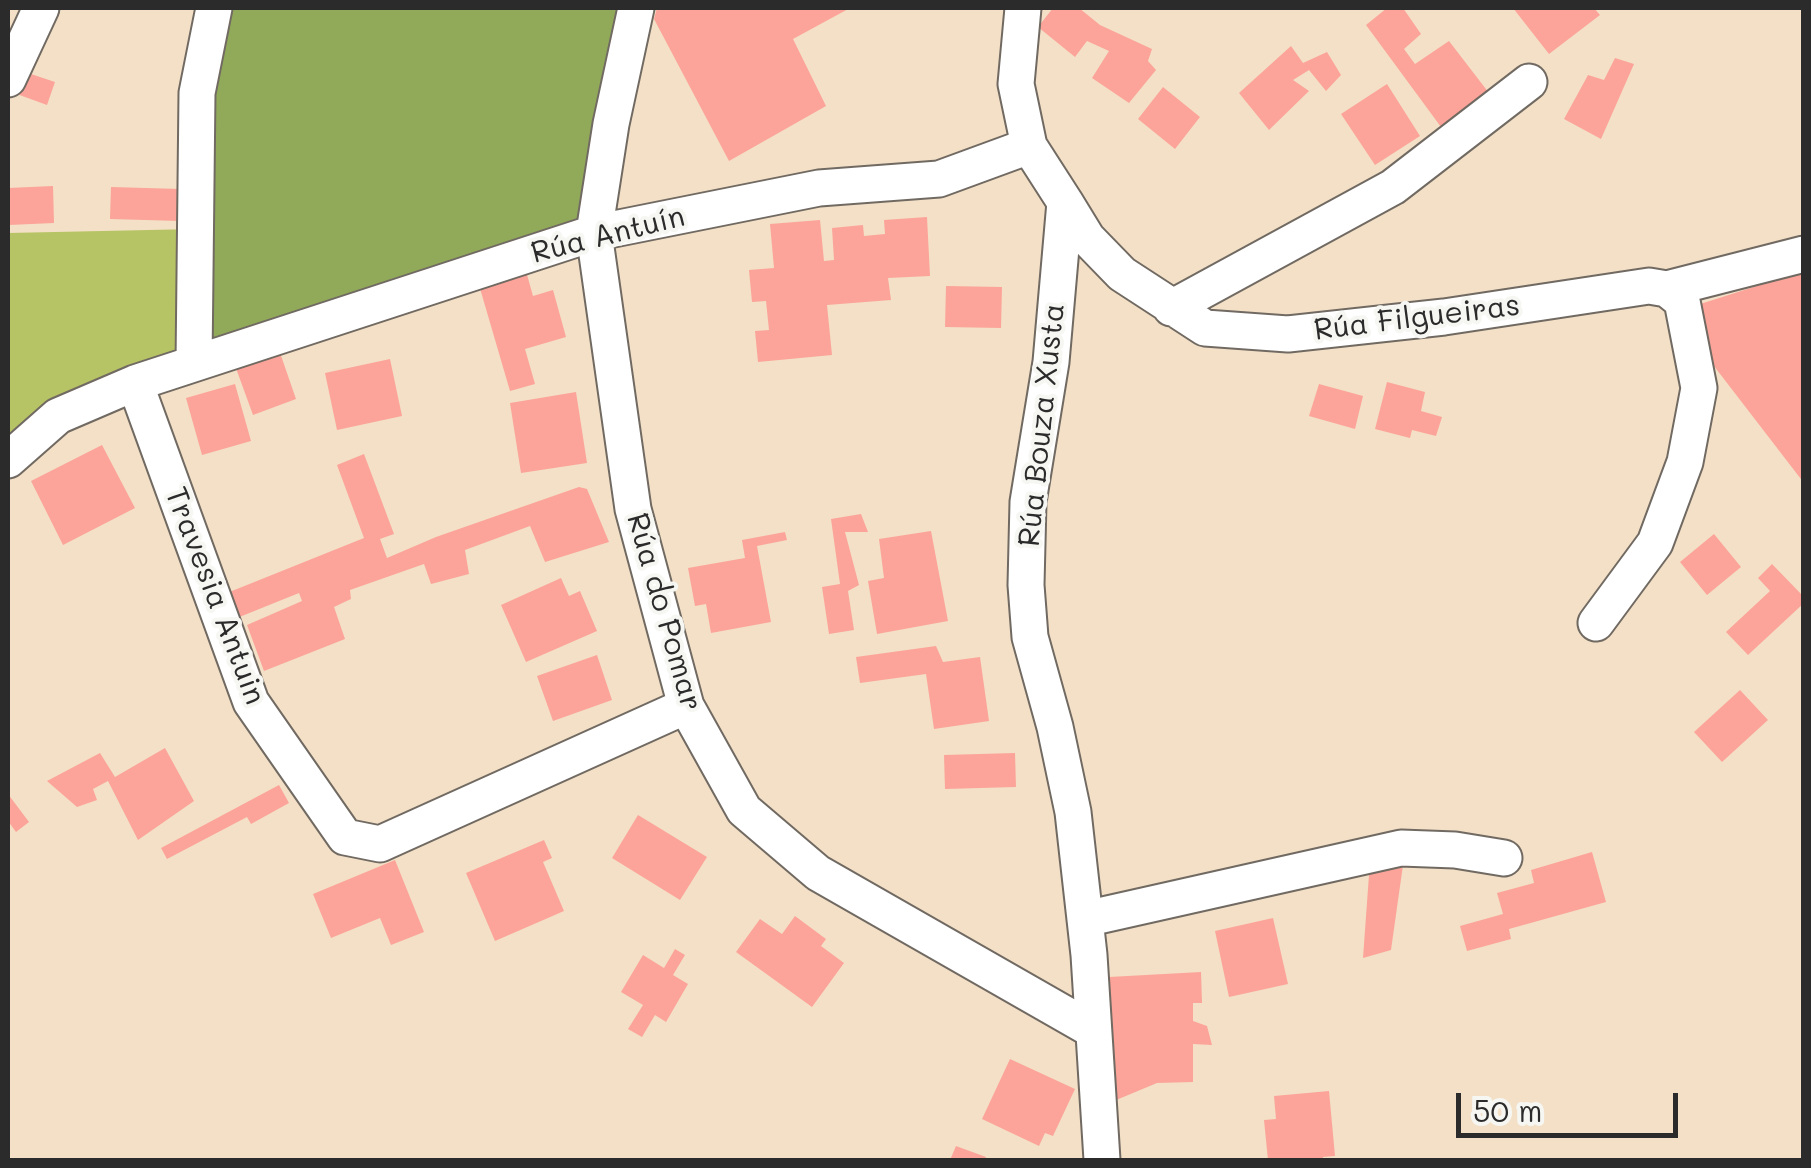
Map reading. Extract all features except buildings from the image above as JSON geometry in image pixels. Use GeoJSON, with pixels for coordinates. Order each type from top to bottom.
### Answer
{"type":"FeatureCollection","features":[{"type":"Feature","properties":{"kind":"street"},"geometry":{"type":"LineString","coordinates":[[8,79],[41,8]]}},
{"type":"Feature","properties":{"kind":"street"},"geometry":{"type":"LineString","coordinates":[[194,363],[197,93],[214,8]]}},
{"type":"Feature","properties":{"kind":"street","name":"Rúa do Pomar"},"geometry":{"type":"LineString","coordinates":[[636,8],[611,124],[594,233],[634,509],[686,706],[744,810],[818,873],[1091,1029]]}},
{"type":"Feature","properties":{"kind":"street"},"geometry":{"type":"LineString","coordinates":[[1024,8],[1016,84],[1029,146],[1065,202]]}},
{"type":"Feature","properties":{"kind":"street"},"geometry":{"type":"LineString","coordinates":[[1171,308],[1393,188],[1529,82]]}},
{"type":"Feature","properties":{"kind":"street","name":"Rúa Antuín"},"geometry":{"type":"LineString","coordinates":[[8,460],[58,416],[135,382],[594,233],[819,188],[939,179],[1029,146]]}},
{"type":"Feature","properties":{"kind":"street","name":"Rúa Filgueiras"},"geometry":{"type":"LineString","coordinates":[[1065,202],[1087,238],[1122,274],[1204,328],[1288,334],[1444,317],[1650,286],[1667,290],[1804,254]]}},
{"type":"Feature","properties":{"kind":"street","name":"Rúa Bouza Xusta"},"geometry":{"type":"LineString","coordinates":[[1065,202],[1050,362],[1028,502],[1026,586],[1030,638],[1073,812],[1102,1160]]}},
{"type":"Feature","properties":{"kind":"street"},"geometry":{"type":"LineString","coordinates":[[1596,624],[1655,543],[1686,462],[1698,388],[1682,301],[1667,290]]}},
{"type":"Feature","properties":{"kind":"street","name":"Travesia Antuin"},"geometry":{"type":"LineString","coordinates":[[135,382],[251,702],[345,837],[380,844],[686,706]]}},
{"type":"Feature","properties":{"kind":"street"},"geometry":{"type":"LineString","coordinates":[[1084,920],[1401,848],[1455,850],[1504,858]]}},
{"type":"Feature","properties":{"kind":"green space"},"geometry":{"type":"Polygon","coordinates":[[[214,8],[636,8],[594,233],[194,363],[214,8]]]}},
{"type":"Feature","properties":{"kind":"green space"},"geometry":{"type":"Polygon","coordinates":[[[196,229],[194,363],[8,460],[8,233],[196,229]]]}}]}
